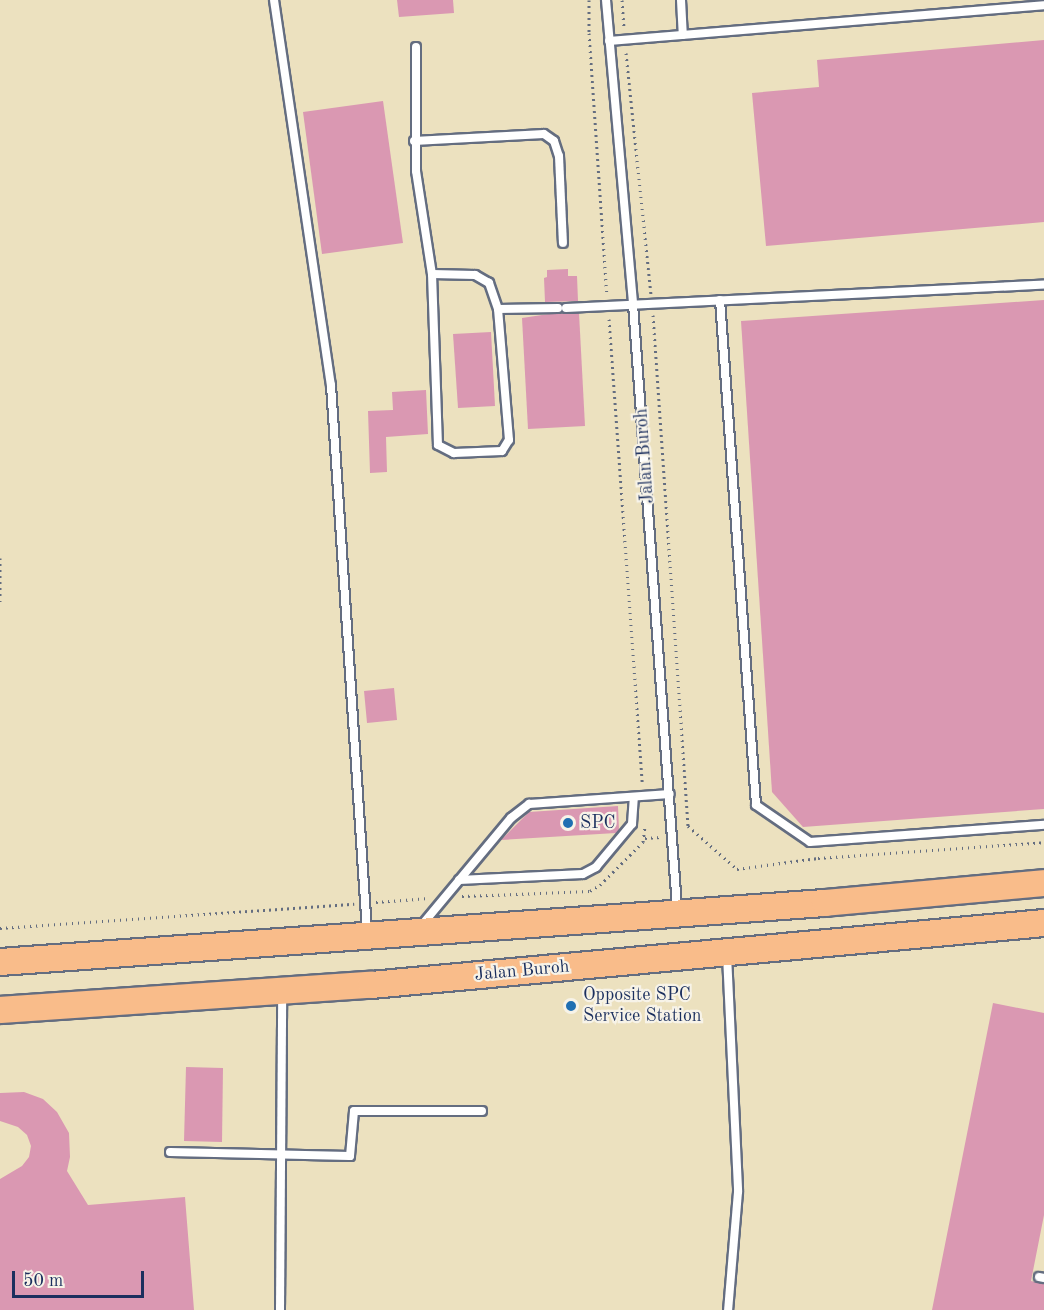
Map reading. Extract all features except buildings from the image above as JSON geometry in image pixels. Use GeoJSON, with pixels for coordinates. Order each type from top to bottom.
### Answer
{"type":"FeatureCollection","features":[{"type":"Feature","properties":{"kind":"highway"},"geometry":{"type":"LineString","coordinates":[[0,962],[825,903],[1044,883]]}},
{"type":"Feature","properties":{"kind":"highway","name":"Jalan Buroh"},"geometry":{"type":"LineString","coordinates":[[0,1010],[383,984],[1044,923]]}},
{"type":"Feature","properties":{"kind":"lane"},"geometry":{"type":"LineString","coordinates":[[274,0],[330,385],[368,936]]}},
{"type":"Feature","properties":{"kind":"lane","name":"Jalan Buroh"},"geometry":{"type":"LineString","coordinates":[[606,0],[633,304],[677,913]]}},
{"type":"Feature","properties":{"kind":"lane"},"geometry":{"type":"LineString","coordinates":[[681,0],[683,35]]}},
{"type":"Feature","properties":{"kind":"lane"},"geometry":{"type":"LineString","coordinates":[[609,41],[1044,5]]}},
{"type":"Feature","properties":{"kind":"lane"},"geometry":{"type":"LineString","coordinates":[[416,48],[414,141],[416,171],[432,274],[438,445],[454,453],[502,451],[509,440],[498,309],[489,283],[483,278],[432,274]]}},
{"type":"Feature","properties":{"kind":"lane"},"geometry":{"type":"LineString","coordinates":[[414,141],[544,134],[554,141],[559,156],[563,243]]}},
{"type":"Feature","properties":{"kind":"lane"},"geometry":{"type":"LineString","coordinates":[[498,309],[562,308],[1044,285]]}},
{"type":"Feature","properties":{"kind":"lane"},"geometry":{"type":"LineString","coordinates":[[720,300],[756,805],[810,842],[1044,825]]}},
{"type":"Feature","properties":{"kind":"lane"},"geometry":{"type":"LineString","coordinates":[[416,932],[511,819],[529,804],[670,794]]}},
{"type":"Feature","properties":{"kind":"lane"},"geometry":{"type":"LineString","coordinates":[[459,880],[584,874],[596,867],[632,824],[634,797]]}},
{"type":"Feature","properties":{"kind":"lane"},"geometry":{"type":"LineString","coordinates":[[727,951],[738,1192],[728,1310]]}},
{"type":"Feature","properties":{"kind":"lane"},"geometry":{"type":"LineString","coordinates":[[280,1310],[282,991]]}},
{"type":"Feature","properties":{"kind":"lane"},"geometry":{"type":"LineString","coordinates":[[170,1152],[350,1156],[354,1111],[482,1111]]}},
{"type":"Feature","properties":{"kind":"path"},"geometry":{"type":"LineString","coordinates":[[0,928],[446,897],[590,891],[600,885],[643,842],[646,834],[589,33],[589,0]]}},
{"type":"Feature","properties":{"kind":"path"},"geometry":{"type":"LineString","coordinates":[[622,0],[624,40],[652,303],[688,826],[737,869],[818,858],[1044,842]]}},
{"type":"Feature","properties":{"kind":"path"},"geometry":{"type":"LineString","coordinates":[[0,558],[0,603]]}},
{"type":"Feature","properties":{"kind":"place","name":"SPC"},"geometry":{"type":"Point","coordinates":[568,823]}},
{"type":"Feature","properties":{"kind":"place","name":"Opposite SPC Service Station"},"geometry":{"type":"Point","coordinates":[571,1006]}}]}
